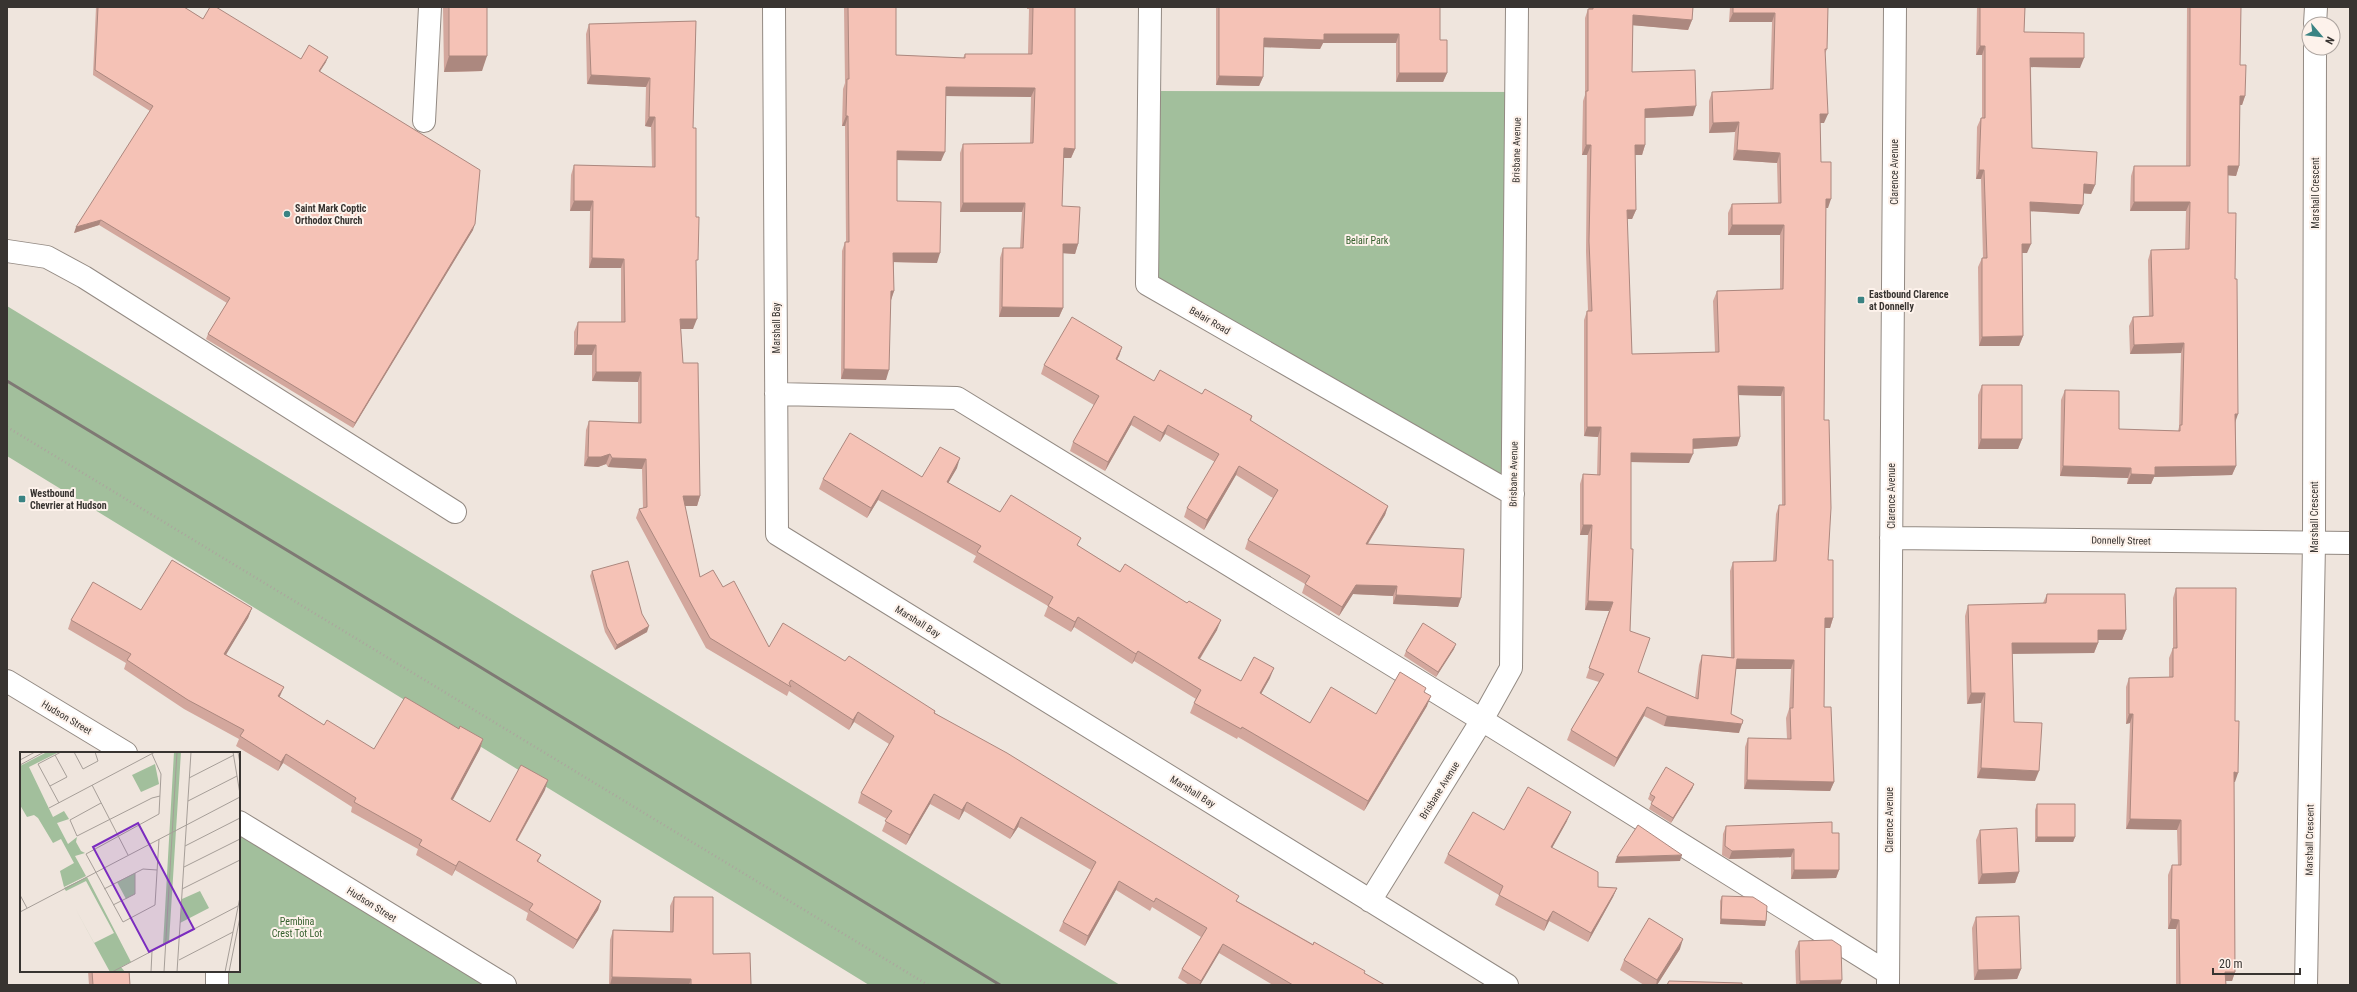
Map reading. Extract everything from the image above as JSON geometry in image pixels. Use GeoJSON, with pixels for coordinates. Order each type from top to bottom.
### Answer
{"type":"FeatureCollection","features":[{"type":"Feature","properties":{"kind":"street"},"geometry":{"type":"LineString","coordinates":[[424,121],[430,7]]}},
{"type":"Feature","properties":{"kind":"street","name":"Marshall Bay"},"geometry":{"type":"LineString","coordinates":[[774,7],[777,534],[1507,985]]}},
{"type":"Feature","properties":{"kind":"street","name":"Belair Road"},"geometry":{"type":"LineString","coordinates":[[1150,7],[1147,284],[1513,494]]}},
{"type":"Feature","properties":{"kind":"street","name":"Brisbane Avenue"},"geometry":{"type":"LineString","coordinates":[[1370,901],[1482,720],[1511,668],[1517,7]]}},
{"type":"Feature","properties":{"kind":"street","name":"Clarence Avenue"},"geometry":{"type":"LineString","coordinates":[[1888,979],[1895,7]]}},
{"type":"Feature","properties":{"kind":"street","name":"Marshall Crescent"},"geometry":{"type":"LineString","coordinates":[[2306,985],[2314,543],[2315,56]]}},
{"type":"Feature","properties":{"kind":"street"},"geometry":{"type":"LineString","coordinates":[[7,251],[47,257],[84,277],[455,512]]}},
{"type":"Feature","properties":{"kind":"street"},"geometry":{"type":"LineString","coordinates":[[776,394],[957,398],[1482,720],[1888,979]]}},
{"type":"Feature","properties":{"kind":"street","name":"Donnelly Street"},"geometry":{"type":"LineString","coordinates":[[1891,538],[2350,543]]}},
{"type":"Feature","properties":{"kind":"street","name":"Hudson Street"},"geometry":{"type":"LineString","coordinates":[[7,681],[124,752]]}},
{"type":"Feature","properties":{"kind":"street","name":"Hudson Street"},"geometry":{"type":"LineString","coordinates":[[240,823],[504,985]]}},
{"type":"Feature","properties":{"kind":"street"},"geometry":{"type":"LineString","coordinates":[[217,972],[217,985]]}},
{"type":"Feature","properties":{"kind":"path"},"geometry":{"type":"LineString","coordinates":[[7,427],[928,985]]}},
{"type":"Feature","properties":{"kind":"green space","name":"Belair Park"},"geometry":{"type":"Polygon","coordinates":[[[1149,91],[1516,92],[1513,494],[1147,284],[1149,91]]]}},
{"type":"Feature","properties":{"kind":"green space"},"geometry":{"type":"Polygon","coordinates":[[[7,306],[1120,985],[869,985],[7,456],[7,306]]]}},
{"type":"Feature","properties":{"kind":"green space","name":"Pembina Crest Tot Lot"},"geometry":{"type":"Polygon","coordinates":[[[240,823],[505,985],[217,985],[217,972],[240,972],[240,823]]]}},
{"type":"Feature","properties":{"kind":"building","name":"Saint Mark Coptic Orthodox Church"},"geometry":{"type":"Polygon","coordinates":[[[98,7],[184,7],[203,19],[210,7],[216,7],[301,59],[309,45],[328,57],[319,71],[480,170],[475,224],[355,423],[208,334],[230,298],[101,220],[76,227],[153,106],[95,70],[98,7]]]}},
{"type":"Feature","properties":{"kind":"building"},"geometry":{"type":"Polygon","coordinates":[[[449,7],[487,7],[487,56],[449,56],[449,7]]]}},
{"type":"Feature","properties":{"kind":"building"},"geometry":{"type":"Polygon","coordinates":[[[848,7],[896,7],[896,55],[965,58],[965,54],[1032,54],[1033,7],[1075,7],[1075,149],[1064,148],[1062,206],[1080,207],[1078,244],[1063,244],[1063,308],[1002,307],[1003,248],[1023,248],[1025,203],[963,203],[963,144],[1033,143],[1035,88],[946,87],[945,152],[897,151],[897,201],[941,202],[940,253],[893,253],[894,291],[891,291],[889,370],[844,369],[845,242],[849,242],[848,116],[846,116],[847,79],[849,79],[848,7]]]}},
{"type":"Feature","properties":{"kind":"building"},"geometry":{"type":"Polygon","coordinates":[[[1219,7],[1440,7],[1440,40],[1447,40],[1447,73],[1399,73],[1399,34],[1324,34],[1324,40],[1264,38],[1263,77],[1219,76],[1219,7]]]}},
{"type":"Feature","properties":{"kind":"building"},"geometry":{"type":"Polygon","coordinates":[[[1593,7],[1693,7],[1692,20],[1633,15],[1632,72],[1695,70],[1696,106],[1645,109],[1645,145],[1635,145],[1636,210],[1627,210],[1632,354],[1719,352],[1717,291],[1783,289],[1784,225],[1732,225],[1732,204],[1781,203],[1780,153],[1737,150],[1739,122],[1713,123],[1712,92],[1773,89],[1775,13],[1733,13],[1733,7],[1828,7],[1827,49],[1825,49],[1828,114],[1820,114],[1821,162],[1831,162],[1831,199],[1826,199],[1824,420],[1829,420],[1831,508],[1828,560],[1833,560],[1833,618],[1825,618],[1824,707],[1831,707],[1834,782],[1747,780],[1748,738],[1791,739],[1790,708],[1793,708],[1794,660],[1737,659],[1731,714],[1743,720],[1742,724],[1667,716],[1647,707],[1617,758],[1571,730],[1604,674],[1589,668],[1613,602],[1588,601],[1592,525],[1583,525],[1583,474],[1600,475],[1601,427],[1587,427],[1587,311],[1592,311],[1589,241],[1591,145],[1586,145],[1586,91],[1588,91],[1588,9],[1593,9],[1593,7]],[[1738,386],[1740,437],[1693,439],[1693,454],[1631,453],[1631,549],[1633,549],[1630,631],[1650,638],[1638,672],[1698,699],[1702,655],[1734,658],[1733,562],[1776,561],[1779,505],[1785,505],[1784,387],[1738,386]]]}},
{"type":"Feature","properties":{"kind":"building"},"geometry":{"type":"Polygon","coordinates":[[[1980,7],[2025,7],[2024,32],[2084,33],[2084,58],[2030,58],[2032,148],[2097,152],[2095,185],[2084,184],[2083,205],[2030,202],[2031,244],[2022,244],[2023,336],[1982,337],[1982,258],[1987,258],[1984,170],[1979,170],[1981,118],[1985,118],[1985,46],[1980,46],[1980,7]]]}},
{"type":"Feature","properties":{"kind":"building"},"geometry":{"type":"Polygon","coordinates":[[[2190,7],[2241,7],[2240,65],[2246,65],[2245,96],[2240,96],[2239,166],[2228,166],[2228,213],[2236,213],[2235,279],[2237,279],[2238,414],[2235,414],[2236,466],[2155,467],[2155,475],[2131,474],[2131,468],[2063,466],[2065,390],[2119,391],[2119,429],[2180,431],[2180,425],[2182,425],[2184,343],[2134,345],[2133,317],[2153,316],[2151,250],[2189,249],[2190,202],[2134,202],[2134,166],[2190,166],[2190,7]]]}},
{"type":"Feature","properties":{"kind":"building"},"geometry":{"type":"Polygon","coordinates":[[[696,21],[693,128],[696,128],[696,217],[699,217],[698,260],[696,260],[697,319],[680,319],[683,363],[698,363],[700,496],[683,496],[700,577],[713,570],[723,587],[734,581],[769,647],[783,623],[845,661],[849,656],[935,711],[934,713],[1007,753],[1239,896],[1236,901],[1313,945],[1314,942],[1365,971],[1364,973],[1385,985],[1293,985],[1223,944],[1201,981],[1182,969],[1207,928],[1156,898],[1154,902],[1119,881],[1088,936],[1063,922],[1096,862],[1021,817],[1014,830],[967,802],[962,810],[934,794],[910,835],[885,821],[892,811],[861,793],[894,736],[858,712],[853,720],[791,680],[789,683],[791,687],[710,638],[639,509],[647,507],[646,459],[612,458],[610,454],[601,457],[588,457],[589,421],[641,423],[641,372],[596,372],[596,345],[577,345],[578,322],[625,322],[624,259],[592,258],[593,201],[574,201],[574,165],[655,167],[655,117],[649,117],[650,78],[591,75],[589,24],[696,21]]]}},
{"type":"Feature","properties":{"kind":"building"},"geometry":{"type":"Polygon","coordinates":[[[1072,317],[1122,347],[1116,359],[1154,381],[1160,370],[1202,394],[1205,389],[1252,416],[1250,420],[1388,506],[1366,544],[1464,549],[1461,598],[1396,595],[1397,586],[1356,585],[1342,607],[1305,584],[1310,576],[1248,540],[1278,490],[1239,466],[1207,520],[1187,508],[1219,454],[1168,425],[1163,433],[1134,416],[1108,462],[1073,442],[1099,396],[1044,365],[1072,317]]]}},
{"type":"Feature","properties":{"kind":"building"},"geometry":{"type":"Polygon","coordinates":[[[1982,385],[2022,385],[2022,439],[1981,439],[1982,385]]]}},
{"type":"Feature","properties":{"kind":"building"},"geometry":{"type":"Polygon","coordinates":[[[850,433],[922,477],[940,447],[960,458],[947,482],[1000,512],[1011,495],[1081,538],[1077,545],[1120,572],[1125,564],[1187,603],[1189,601],[1221,620],[1198,658],[1241,681],[1254,657],[1274,668],[1260,693],[1310,723],[1331,687],[1376,714],[1400,672],[1426,688],[1424,692],[1431,696],[1368,801],[1242,727],[1241,729],[1194,703],[1201,690],[1138,651],[1136,654],[1078,617],[1075,622],[1048,606],[1053,597],[977,552],[981,546],[882,490],[871,508],[823,479],[850,433]]]}},
{"type":"Feature","properties":{"kind":"building"},"geometry":{"type":"Polygon","coordinates":[[[172,560],[252,608],[224,654],[284,687],[278,696],[324,725],[327,720],[374,749],[405,697],[459,729],[460,726],[483,739],[451,799],[490,822],[521,765],[548,780],[516,840],[541,855],[537,861],[601,901],[577,940],[529,910],[533,904],[459,861],[456,866],[419,845],[422,840],[354,802],[356,798],[286,754],[281,762],[240,736],[244,730],[188,700],[127,660],[131,654],[71,620],[93,582],[141,610],[172,560]]]}},
{"type":"Feature","properties":{"kind":"building"},"geometry":{"type":"Polygon","coordinates":[[[628,561],[642,614],[649,626],[617,645],[607,627],[592,571],[628,561]]]}},
{"type":"Feature","properties":{"kind":"building"},"geometry":{"type":"Polygon","coordinates":[[[2176,588],[2236,588],[2235,721],[2239,721],[2238,773],[2234,772],[2235,972],[2225,972],[2226,985],[2180,985],[2179,920],[2171,919],[2172,865],[2181,865],[2181,820],[2130,819],[2133,714],[2129,714],[2129,678],[2173,677],[2173,648],[2177,648],[2176,588]]]}},
{"type":"Feature","properties":{"kind":"building"},"geometry":{"type":"Polygon","coordinates":[[[2047,594],[2125,594],[2126,630],[2098,630],[2098,643],[2012,643],[2014,722],[2042,723],[2039,771],[1981,768],[1985,693],[1971,693],[1968,605],[2046,603],[2047,594]]]}},
{"type":"Feature","properties":{"kind":"building"},"geometry":{"type":"Polygon","coordinates":[[[1423,623],[1456,644],[1438,672],[1406,651],[1423,623]]]}},
{"type":"Feature","properties":{"kind":"building"},"geometry":{"type":"Polygon","coordinates":[[[1666,767],[1694,784],[1673,818],[1651,804],[1655,797],[1650,794],[1666,767]]]}},
{"type":"Feature","properties":{"kind":"building"},"geometry":{"type":"Polygon","coordinates":[[[1528,787],[1571,812],[1551,847],[1598,872],[1598,887],[1617,888],[1591,933],[1553,911],[1547,921],[1499,895],[1503,886],[1448,854],[1473,812],[1504,830],[1528,787]]]}},
{"type":"Feature","properties":{"kind":"building"},"geometry":{"type":"Polygon","coordinates":[[[2037,804],[2075,804],[2075,837],[2037,837],[2037,804]]]}},
{"type":"Feature","properties":{"kind":"building"},"geometry":{"type":"Polygon","coordinates":[[[1832,822],[1832,833],[1839,833],[1839,870],[1794,870],[1794,849],[1732,851],[1725,846],[1726,826],[1832,822]]]}},
{"type":"Feature","properties":{"kind":"building"},"geometry":{"type":"Polygon","coordinates":[[[1638,825],[1682,855],[1617,857],[1638,825]]]}},
{"type":"Feature","properties":{"kind":"building"},"geometry":{"type":"Polygon","coordinates":[[[2017,828],[2019,872],[1982,874],[1980,830],[2017,828]]]}},
{"type":"Feature","properties":{"kind":"building"},"geometry":{"type":"Polygon","coordinates":[[[1722,896],[1753,897],[1767,906],[1766,921],[1721,919],[1722,896]]]}},
{"type":"Feature","properties":{"kind":"building"},"geometry":{"type":"Polygon","coordinates":[[[674,897],[713,897],[713,954],[750,953],[751,985],[691,985],[691,979],[612,977],[613,930],[673,932],[674,897]]]}},
{"type":"Feature","properties":{"kind":"building"},"geometry":{"type":"Polygon","coordinates":[[[2019,916],[2021,969],[1978,970],[1976,917],[2019,916]]]}},
{"type":"Feature","properties":{"kind":"building"},"geometry":{"type":"Polygon","coordinates":[[[1649,918],[1683,939],[1657,980],[1624,960],[1649,918]]]}},
{"type":"Feature","properties":{"kind":"building"},"geometry":{"type":"Polygon","coordinates":[[[1832,940],[1841,946],[1842,980],[1800,981],[1799,941],[1832,940]]]}},
{"type":"Feature","properties":{"kind":"building"},"geometry":{"type":"Polygon","coordinates":[[[92,972],[129,972],[130,985],[93,985],[92,972]]]}},
{"type":"Feature","properties":{"kind":"building"},"geometry":{"type":"Polygon","coordinates":[[[1669,981],[1742,983],[1742,985],[1667,985],[1669,981]]]}},
{"type":"Feature","properties":{"kind":"railway"},"geometry":{"type":"LineString","coordinates":[[7,381],[467,659],[1000,985]]}},
{"type":"Feature","properties":{"kind":"place","name":"Saint Mark Coptic Orthodox Church"},"geometry":{"type":"Point","coordinates":[287,214]}},
{"type":"Feature","properties":{"kind":"place","name":"Eastbound Clarence at Donnelly"},"geometry":{"type":"Point","coordinates":[1861,300]}},
{"type":"Feature","properties":{"kind":"place","name":"Westbound Chevrier at Hudson"},"geometry":{"type":"Point","coordinates":[22,499]}}]}
